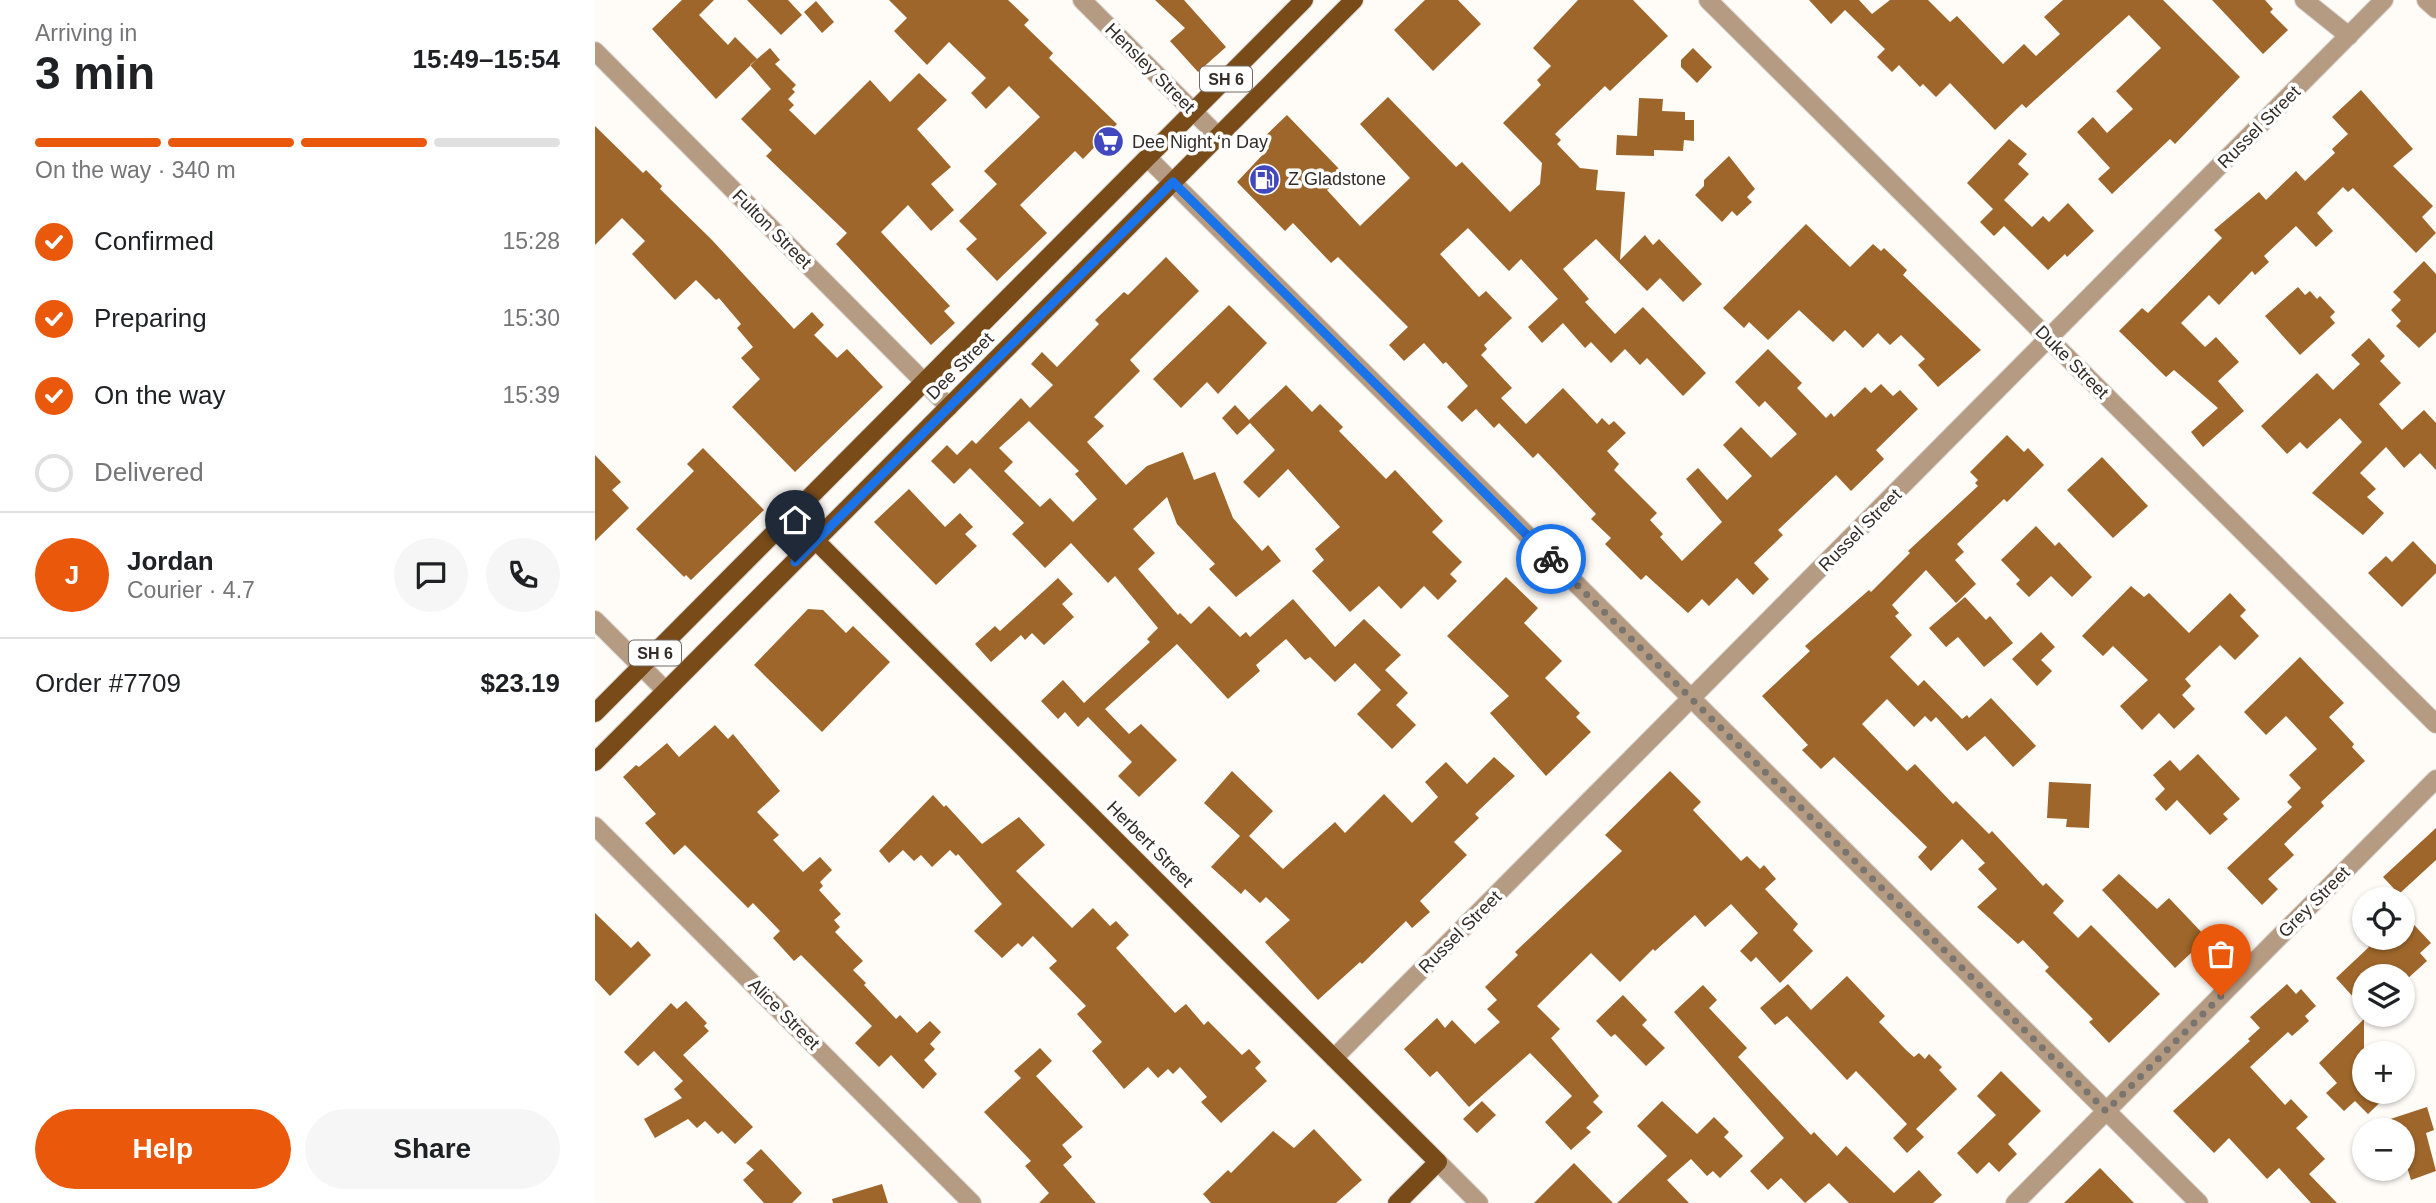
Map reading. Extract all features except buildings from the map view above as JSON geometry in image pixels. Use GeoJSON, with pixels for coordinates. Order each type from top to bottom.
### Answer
{"type":"FeatureCollection","features":[{"type":"Feature","properties":{"kind":"main road","name":"Dee Street"},"geometry":{"type":"LineString","coordinates":[[595,713],[1304,0]]}},
{"type":"Feature","properties":{"kind":"main road","name":"Dee Street"},"geometry":{"type":"LineString","coordinates":[[595,762],[1354,0]]}},
{"type":"Feature","properties":{"kind":"main road","name":"Herbert Street"},"geometry":{"type":"LineString","coordinates":[[791,516],[1437,1162]]}},
{"type":"Feature","properties":{"kind":"main road"},"geometry":{"type":"LineString","coordinates":[[1397,1203],[1437,1162]]}},
{"type":"Feature","properties":{"kind":"street","name":"Hensley Street"},"geometry":{"type":"LineString","coordinates":[[1082,0],[1219,136]]}},
{"type":"Feature","properties":{"kind":"street","name":"Duke Street"},"geometry":{"type":"LineString","coordinates":[[1708,0],[2436,724]]}},
{"type":"Feature","properties":{"kind":"street"},"geometry":{"type":"LineString","coordinates":[[2304,0],[2349,36]]}},
{"type":"Feature","properties":{"kind":"street","name":"Russel Street"},"geometry":{"type":"LineString","coordinates":[[1334,1058],[2384,0]]}},
{"type":"Feature","properties":{"kind":"street"},"geometry":{"type":"LineString","coordinates":[[2427,0],[2436,9]]}},
{"type":"Feature","properties":{"kind":"street","name":"Fulton Street"},"geometry":{"type":"LineString","coordinates":[[595,51],[949,407]]}},
{"type":"Feature","properties":{"kind":"street"},"geometry":{"type":"LineString","coordinates":[[1148,158],[2199,1203]]}},
{"type":"Feature","properties":{"kind":"street"},"geometry":{"type":"LineString","coordinates":[[595,620],[666,691]]}},
{"type":"Feature","properties":{"kind":"street","name":"Grey Street"},"geometry":{"type":"LineString","coordinates":[[2015,1203],[2436,779]]}},
{"type":"Feature","properties":{"kind":"street","name":"Alice Street"},"geometry":{"type":"LineString","coordinates":[[595,826],[972,1203]]}},
{"type":"Feature","properties":{"kind":"street","name":"Herbert Street"},"geometry":{"type":"LineString","coordinates":[[1437,1162],[1479,1203]]}},
{"type":"Feature","properties":{"kind":"way so far"},"geometry":{"type":"LineString","coordinates":[[1551,559],[2106,1111],[2221,996]]}},
{"type":"Feature","properties":{"kind":"place","name":"Dee Night ‘n Day"},"geometry":{"type":"Point","coordinates":[1109,142]}},
{"type":"Feature","properties":{"kind":"place","name":"Z Gladstone"},"geometry":{"type":"Point","coordinates":[1265,179]}},
{"type":"Feature","properties":{"kind":"route"},"geometry":{"type":"LineString","coordinates":[[795,562],[1173,182],[1551,559]]}}]}
